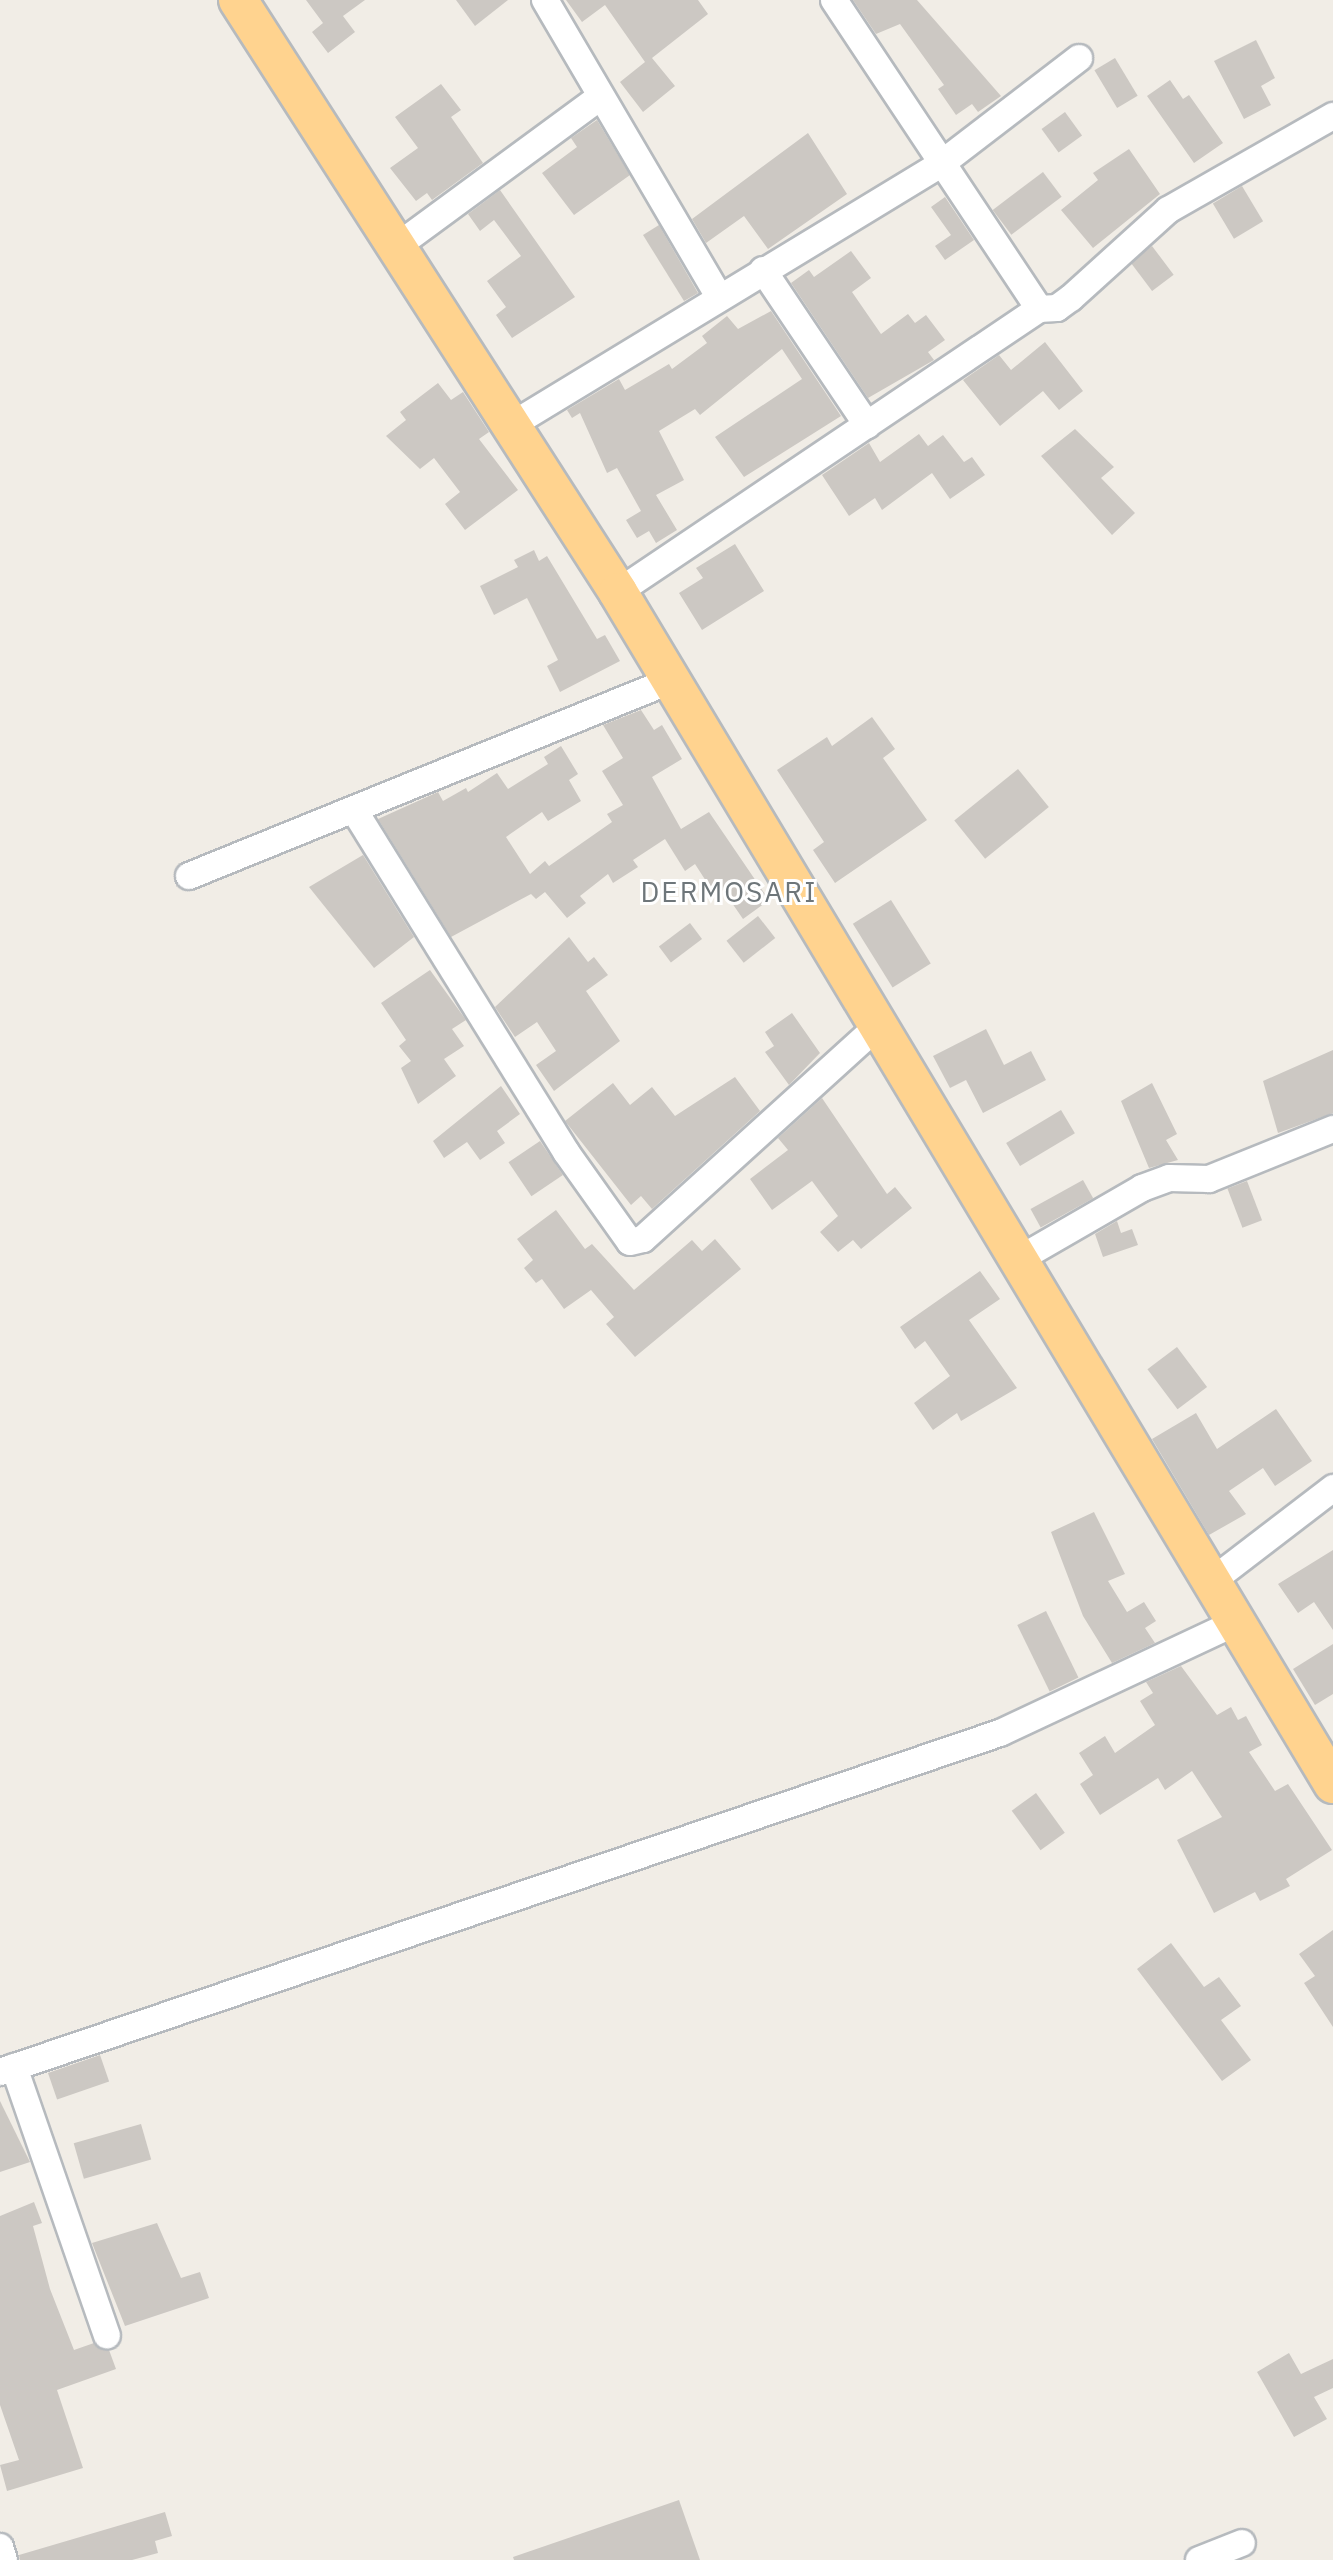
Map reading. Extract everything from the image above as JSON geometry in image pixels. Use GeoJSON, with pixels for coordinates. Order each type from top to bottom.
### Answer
{"type":"FeatureCollection","features":[{"type":"Feature","properties":{"kind":"highway"},"geometry":{"type":"LineString","coordinates":[[238,0],[618,592],[1021,1258],[1333,1784]]}},
{"type":"Feature","properties":{"kind":"street"},"geometry":{"type":"LineString","coordinates":[[834,0],[1039,309]]}},
{"type":"Feature","properties":{"kind":"street"},"geometry":{"type":"LineString","coordinates":[[546,1],[599,98],[719,296]]}},
{"type":"Feature","properties":{"kind":"street"},"geometry":{"type":"LineString","coordinates":[[510,426],[719,296],[941,164],[1079,58]]}},
{"type":"Feature","properties":{"kind":"street"},"geometry":{"type":"LineString","coordinates":[[396,247],[599,98]]}},
{"type":"Feature","properties":{"kind":"street"},"geometry":{"type":"LineString","coordinates":[[618,592],[1039,309],[1057,308],[1168,210],[1333,116]]}},
{"type":"Feature","properties":{"kind":"street"},"geometry":{"type":"LineString","coordinates":[[763,270],[867,425]]}},
{"type":"Feature","properties":{"kind":"street"},"geometry":{"type":"LineString","coordinates":[[189,876],[672,680]]}},
{"type":"Feature","properties":{"kind":"street"},"geometry":{"type":"LineString","coordinates":[[354,810],[566,1152],[630,1242],[643,1239],[879,1025]]}},
{"type":"Feature","properties":{"kind":"street"},"geometry":{"type":"LineString","coordinates":[[1021,1258],[1142,1188],[1169,1178],[1209,1179],[1333,1129]]}},
{"type":"Feature","properties":{"kind":"street"},"geometry":{"type":"LineString","coordinates":[[1212,1581],[1333,1488]]}},
{"type":"Feature","properties":{"kind":"street"},"geometry":{"type":"LineString","coordinates":[[107,2335],[7,2069],[1000,1733],[1237,1622]]}},
{"type":"Feature","properties":{"kind":"street"},"geometry":{"type":"LineString","coordinates":[[1199,2560],[1242,2543]]}},
{"type":"Feature","properties":{"kind":"street"},"geometry":{"type":"LineString","coordinates":[[0,2547],[4,2560]]}},
{"type":"Feature","properties":{"kind":"building"},"geometry":{"type":"Polygon","coordinates":[[[306,0],[365,0],[343,16],[355,32],[328,53],[312,32],[323,23],[306,0]]]}},
{"type":"Feature","properties":{"kind":"building"},"geometry":{"type":"Polygon","coordinates":[[[456,0],[508,0],[475,26],[456,0]]]}},
{"type":"Feature","properties":{"kind":"building"},"geometry":{"type":"Polygon","coordinates":[[[566,0],[698,0],[708,14],[652,58],[675,86],[643,112],[620,82],[645,62],[605,5],[582,22],[566,0]]]}},
{"type":"Feature","properties":{"kind":"building"},"geometry":{"type":"Polygon","coordinates":[[[853,0],[917,0],[1001,96],[978,112],[972,104],[956,115],[938,89],[944,85],[900,24],[876,34],[853,0]]]}},
{"type":"Feature","properties":{"kind":"building"},"geometry":{"type":"Polygon","coordinates":[[[1256,40],[1275,78],[1261,86],[1271,105],[1244,119],[1214,61],[1256,40]]]}},
{"type":"Feature","properties":{"kind":"building"},"geometry":{"type":"Polygon","coordinates":[[[1115,58],[1138,96],[1117,108],[1094,70],[1115,58]]]}},
{"type":"Feature","properties":{"kind":"building"},"geometry":{"type":"Polygon","coordinates":[[[1170,80],[1183,99],[1189,95],[1223,143],[1194,163],[1147,96],[1170,80]]]}},
{"type":"Feature","properties":{"kind":"building"},"geometry":{"type":"Polygon","coordinates":[[[441,84],[461,110],[451,117],[483,163],[432,200],[427,193],[416,201],[390,168],[418,148],[395,117],[441,84]]]}},
{"type":"Feature","properties":{"kind":"building"},"geometry":{"type":"Polygon","coordinates":[[[1065,112],[1082,135],[1059,153],[1042,129],[1065,112]]]}},
{"type":"Feature","properties":{"kind":"building"},"geometry":{"type":"Polygon","coordinates":[[[597,120],[630,175],[574,215],[542,173],[577,147],[571,138],[597,120]]]}},
{"type":"Feature","properties":{"kind":"building"},"geometry":{"type":"Polygon","coordinates":[[[808,133],[847,194],[768,249],[744,216],[706,243],[692,219],[808,133]]]}},
{"type":"Feature","properties":{"kind":"building"},"geometry":{"type":"Polygon","coordinates":[[[1129,149],[1160,194],[1093,248],[1061,210],[1098,180],[1093,173],[1129,149]]]}},
{"type":"Feature","properties":{"kind":"building"},"geometry":{"type":"Polygon","coordinates":[[[1043,172],[1062,197],[1011,235],[993,210],[1043,172]]]}},
{"type":"Feature","properties":{"kind":"building"},"geometry":{"type":"Polygon","coordinates":[[[1242,186],[1263,221],[1234,239],[1213,204],[1242,186]]]}},
{"type":"Feature","properties":{"kind":"building"},"geometry":{"type":"Polygon","coordinates":[[[500,190],[575,297],[512,338],[496,315],[506,307],[487,281],[521,256],[494,220],[480,231],[468,214],[500,190]]]}},
{"type":"Feature","properties":{"kind":"building"},"geometry":{"type":"Polygon","coordinates":[[[945,197],[974,240],[945,260],[935,246],[951,235],[931,207],[945,197]]]}},
{"type":"Feature","properties":{"kind":"building"},"geometry":{"type":"Polygon","coordinates":[[[659,225],[698,293],[684,301],[643,235],[659,225]]]}},
{"type":"Feature","properties":{"kind":"building"},"geometry":{"type":"Polygon","coordinates":[[[1152,246],[1174,275],[1152,291],[1130,262],[1152,246]]]}},
{"type":"Feature","properties":{"kind":"building"},"geometry":{"type":"Polygon","coordinates":[[[851,251],[871,278],[852,292],[881,334],[908,314],[915,323],[926,315],[945,340],[928,352],[934,360],[868,398],[791,283],[809,270],[814,277],[851,251]]]}},
{"type":"Feature","properties":{"kind":"building"},"geometry":{"type":"Polygon","coordinates":[[[771,311],[841,416],[744,477],[715,437],[802,379],[782,349],[700,415],[695,409],[659,431],[684,480],[656,495],[677,530],[656,543],[649,531],[637,538],[626,520],[641,511],[617,468],[607,473],[580,413],[572,418],[567,410],[619,379],[625,390],[669,364],[672,369],[707,343],[702,336],[727,316],[738,329],[771,311]]]}},
{"type":"Feature","properties":{"kind":"building"},"geometry":{"type":"Polygon","coordinates":[[[1045,342],[1083,391],[1059,410],[1043,391],[1000,426],[963,380],[999,355],[1011,370],[1045,342]]]}},
{"type":"Feature","properties":{"kind":"building"},"geometry":{"type":"Polygon","coordinates":[[[438,383],[451,400],[463,392],[489,432],[479,439],[518,490],[465,530],[445,504],[460,492],[434,458],[420,469],[386,436],[406,420],[400,412],[438,383]]]}},
{"type":"Feature","properties":{"kind":"building"},"geometry":{"type":"Polygon","coordinates":[[[1075,429],[1114,467],[1101,478],[1135,513],[1112,535],[1041,456],[1075,429]]]}},
{"type":"Feature","properties":{"kind":"building"},"geometry":{"type":"Polygon","coordinates":[[[919,434],[928,446],[943,435],[964,462],[972,457],[985,475],[950,499],[932,473],[882,510],[875,498],[849,516],[822,475],[869,443],[880,462],[919,434]]]}},
{"type":"Feature","properties":{"kind":"building"},"geometry":{"type":"Polygon","coordinates":[[[735,544],[764,591],[702,630],[679,593],[703,578],[696,568],[735,544]]]}},
{"type":"Feature","properties":{"kind":"building"},"geometry":{"type":"Polygon","coordinates":[[[534,550],[539,561],[547,556],[597,639],[605,635],[620,661],[560,692],[547,666],[558,660],[527,598],[494,615],[480,586],[518,567],[514,560],[534,550]]]}},
{"type":"Feature","properties":{"kind":"building"},"geometry":{"type":"Polygon","coordinates":[[[641,710],[654,730],[662,725],[682,759],[652,777],[681,829],[709,812],[769,900],[743,919],[723,890],[715,895],[695,864],[685,871],[665,839],[633,860],[638,867],[613,883],[608,874],[580,896],[586,903],[567,918],[545,892],[536,899],[531,894],[451,937],[378,819],[438,792],[443,801],[466,788],[468,792],[497,773],[508,789],[548,764],[544,757],[561,746],[578,774],[569,780],[581,801],[548,821],[542,812],[506,837],[530,874],[545,861],[549,866],[612,822],[607,814],[623,805],[602,771],[623,758],[603,725],[641,710]]]}},
{"type":"Feature","properties":{"kind":"building"},"geometry":{"type":"Polygon","coordinates":[[[872,717],[895,749],[883,758],[927,820],[835,883],[813,850],[824,842],[777,770],[827,737],[832,746],[872,717]]]}},
{"type":"Feature","properties":{"kind":"building"},"geometry":{"type":"Polygon","coordinates":[[[1018,769],[1049,807],[985,859],[954,821],[1018,769]]]}},
{"type":"Feature","properties":{"kind":"building"},"geometry":{"type":"Polygon","coordinates":[[[363,855],[414,937],[374,968],[309,887],[363,855]]]}},
{"type":"Feature","properties":{"kind":"building"},"geometry":{"type":"Polygon","coordinates":[[[891,900],[931,964],[893,987],[853,924],[891,900]]]}},
{"type":"Feature","properties":{"kind":"building"},"geometry":{"type":"Polygon","coordinates":[[[758,916],[775,938],[744,963],[726,941],[758,916]]]}},
{"type":"Feature","properties":{"kind":"building"},"geometry":{"type":"Polygon","coordinates":[[[690,923],[702,939],[671,962],[659,946],[690,923]]]}},
{"type":"Feature","properties":{"kind":"building"},"geometry":{"type":"Polygon","coordinates":[[[569,937],[588,962],[594,957],[608,975],[586,991],[620,1041],[554,1091],[536,1065],[556,1051],[537,1022],[515,1037],[495,1007],[569,937]]]}},
{"type":"Feature","properties":{"kind":"building"},"geometry":{"type":"Polygon","coordinates":[[[430,970],[466,1020],[452,1029],[464,1046],[444,1059],[456,1076],[418,1104],[401,1068],[411,1061],[399,1046],[406,1040],[381,1003],[430,970]]]}},
{"type":"Feature","properties":{"kind":"building"},"geometry":{"type":"Polygon","coordinates":[[[792,1013],[820,1053],[789,1085],[765,1052],[774,1046],[765,1032],[792,1013]]]}},
{"type":"Feature","properties":{"kind":"building"},"geometry":{"type":"Polygon","coordinates":[[[986,1029],[1004,1065],[1031,1051],[1046,1080],[983,1113],[966,1080],[950,1088],[933,1056],[986,1029]]]}},
{"type":"Feature","properties":{"kind":"building"},"geometry":{"type":"Polygon","coordinates":[[[1333,1050],[1333,1113],[1278,1133],[1263,1081],[1333,1050]]]}},
{"type":"Feature","properties":{"kind":"building"},"geometry":{"type":"Polygon","coordinates":[[[735,1077],[760,1111],[652,1209],[641,1196],[631,1205],[565,1121],[613,1083],[630,1105],[652,1087],[675,1116],[735,1077]]]}},
{"type":"Feature","properties":{"kind":"building"},"geometry":{"type":"Polygon","coordinates":[[[1152,1083],[1177,1134],[1166,1140],[1178,1160],[1149,1168],[1121,1101],[1152,1083]]]}},
{"type":"Feature","properties":{"kind":"building"},"geometry":{"type":"Polygon","coordinates":[[[501,1086],[520,1114],[497,1131],[505,1143],[480,1160],[467,1142],[444,1158],[433,1141],[501,1086]]]}},
{"type":"Feature","properties":{"kind":"building"},"geometry":{"type":"Polygon","coordinates":[[[822,1098],[887,1194],[895,1187],[912,1208],[861,1249],[853,1240],[838,1252],[820,1232],[838,1216],[812,1181],[772,1210],[750,1179],[788,1150],[778,1138],[822,1098]]]}},
{"type":"Feature","properties":{"kind":"building"},"geometry":{"type":"Polygon","coordinates":[[[1061,1110],[1075,1133],[1020,1166],[1006,1143],[1061,1110]]]}},
{"type":"Feature","properties":{"kind":"building"},"geometry":{"type":"Polygon","coordinates":[[[540,1141],[563,1175],[531,1196],[508,1162],[540,1141]]]}},
{"type":"Feature","properties":{"kind":"building"},"geometry":{"type":"Polygon","coordinates":[[[1083,1180],[1093,1198],[1041,1227],[1031,1209],[1083,1180]]]}},
{"type":"Feature","properties":{"kind":"building"},"geometry":{"type":"Polygon","coordinates":[[[1247,1181],[1262,1220],[1242,1228],[1227,1189],[1247,1181]]]}},
{"type":"Feature","properties":{"kind":"building"},"geometry":{"type":"Polygon","coordinates":[[[556,1210],[585,1249],[592,1244],[634,1290],[692,1240],[702,1251],[715,1239],[741,1269],[635,1357],[606,1324],[614,1317],[591,1290],[564,1309],[542,1279],[536,1283],[524,1268],[533,1260],[517,1239],[556,1210]]]}},
{"type":"Feature","properties":{"kind":"building"},"geometry":{"type":"Polygon","coordinates":[[[1117,1221],[1121,1233],[1132,1229],[1138,1245],[1103,1257],[1095,1234],[1117,1221]]]}},
{"type":"Feature","properties":{"kind":"building"},"geometry":{"type":"Polygon","coordinates":[[[980,1271],[1000,1299],[969,1320],[1017,1388],[961,1421],[957,1413],[933,1430],[914,1403],[950,1376],[925,1341],[915,1349],[900,1327],[980,1271]]]}},
{"type":"Feature","properties":{"kind":"building"},"geometry":{"type":"Polygon","coordinates":[[[1177,1347],[1207,1387],[1178,1409],[1147,1369],[1177,1347]]]}},
{"type":"Feature","properties":{"kind":"building"},"geometry":{"type":"Polygon","coordinates":[[[1276,1409],[1312,1461],[1275,1486],[1263,1468],[1229,1491],[1246,1514],[1209,1535],[1152,1439],[1196,1413],[1217,1449],[1276,1409]]]}},
{"type":"Feature","properties":{"kind":"building"},"geometry":{"type":"Polygon","coordinates":[[[1094,1512],[1125,1574],[1108,1581],[1127,1612],[1144,1602],[1156,1621],[1145,1628],[1155,1643],[1112,1663],[1083,1616],[1051,1532],[1094,1512]]]}},
{"type":"Feature","properties":{"kind":"building"},"geometry":{"type":"Polygon","coordinates":[[[1333,1550],[1333,1630],[1314,1602],[1298,1613],[1278,1584],[1333,1550]]]}},
{"type":"Feature","properties":{"kind":"building"},"geometry":{"type":"Polygon","coordinates":[[[1046,1611],[1078,1678],[1050,1692],[1017,1625],[1046,1611]]]}},
{"type":"Feature","properties":{"kind":"building"},"geometry":{"type":"Polygon","coordinates":[[[1333,1644],[1333,1694],[1315,1705],[1293,1669],[1333,1644]]]}},
{"type":"Feature","properties":{"kind":"building"},"geometry":{"type":"Polygon","coordinates":[[[1181,1666],[1217,1715],[1231,1707],[1238,1720],[1246,1716],[1262,1745],[1249,1752],[1275,1791],[1288,1784],[1332,1850],[1286,1879],[1290,1886],[1260,1901],[1255,1892],[1214,1913],[1177,1840],[1222,1817],[1192,1771],[1165,1790],[1158,1778],[1100,1815],[1080,1784],[1093,1775],[1079,1753],[1105,1736],[1115,1753],[1155,1725],[1140,1701],[1153,1693],[1146,1682],[1181,1666]]]}},
{"type":"Feature","properties":{"kind":"building"},"geometry":{"type":"Polygon","coordinates":[[[1036,1793],[1065,1833],[1041,1850],[1012,1811],[1036,1793]]]}},
{"type":"Feature","properties":{"kind":"building"},"geometry":{"type":"Polygon","coordinates":[[[1333,1930],[1333,2027],[1304,1983],[1315,1976],[1299,1954],[1333,1930]]]}},
{"type":"Feature","properties":{"kind":"building"},"geometry":{"type":"Polygon","coordinates":[[[1171,1943],[1204,1987],[1219,1977],[1241,2006],[1221,2020],[1251,2060],[1222,2081],[1137,1969],[1171,1943]]]}},
{"type":"Feature","properties":{"kind":"building"},"geometry":{"type":"Polygon","coordinates":[[[100,2055],[109,2081],[57,2099],[48,2073],[100,2055]]]}},
{"type":"Feature","properties":{"kind":"building"},"geometry":{"type":"Polygon","coordinates":[[[0,2101],[30,2162],[0,2172],[0,2101]]]}},
{"type":"Feature","properties":{"kind":"building"},"geometry":{"type":"Polygon","coordinates":[[[141,2124],[151,2160],[84,2179],[74,2143],[141,2124]]]}},
{"type":"Feature","properties":{"kind":"building"},"geometry":{"type":"Polygon","coordinates":[[[34,2202],[42,2223],[33,2226],[50,2289],[74,2350],[94,2343],[109,2350],[116,2369],[57,2390],[83,2468],[7,2491],[0,2465],[19,2460],[0,2405],[0,2216],[34,2202]]]}},
{"type":"Feature","properties":{"kind":"building"},"geometry":{"type":"Polygon","coordinates":[[[157,2223],[181,2278],[200,2272],[209,2298],[125,2326],[92,2243],[157,2223]]]}},
{"type":"Feature","properties":{"kind":"building"},"geometry":{"type":"Polygon","coordinates":[[[1289,2353],[1301,2374],[1333,2359],[1333,2388],[1314,2397],[1327,2419],[1294,2437],[1257,2372],[1289,2353]]]}},
{"type":"Feature","properties":{"kind":"building"},"geometry":{"type":"Polygon","coordinates":[[[679,2500],[700,2560],[514,2560],[513,2557],[679,2500]]]}},
{"type":"Feature","properties":{"kind":"building"},"geometry":{"type":"Polygon","coordinates":[[[165,2512],[172,2536],[155,2541],[158,2553],[132,2560],[20,2560],[19,2555],[165,2512]]]}},
{"type":"Feature","properties":{"kind":"district","name":"DERMOSARI"},"geometry":{"type":"Point","coordinates":[729,892]}}]}
